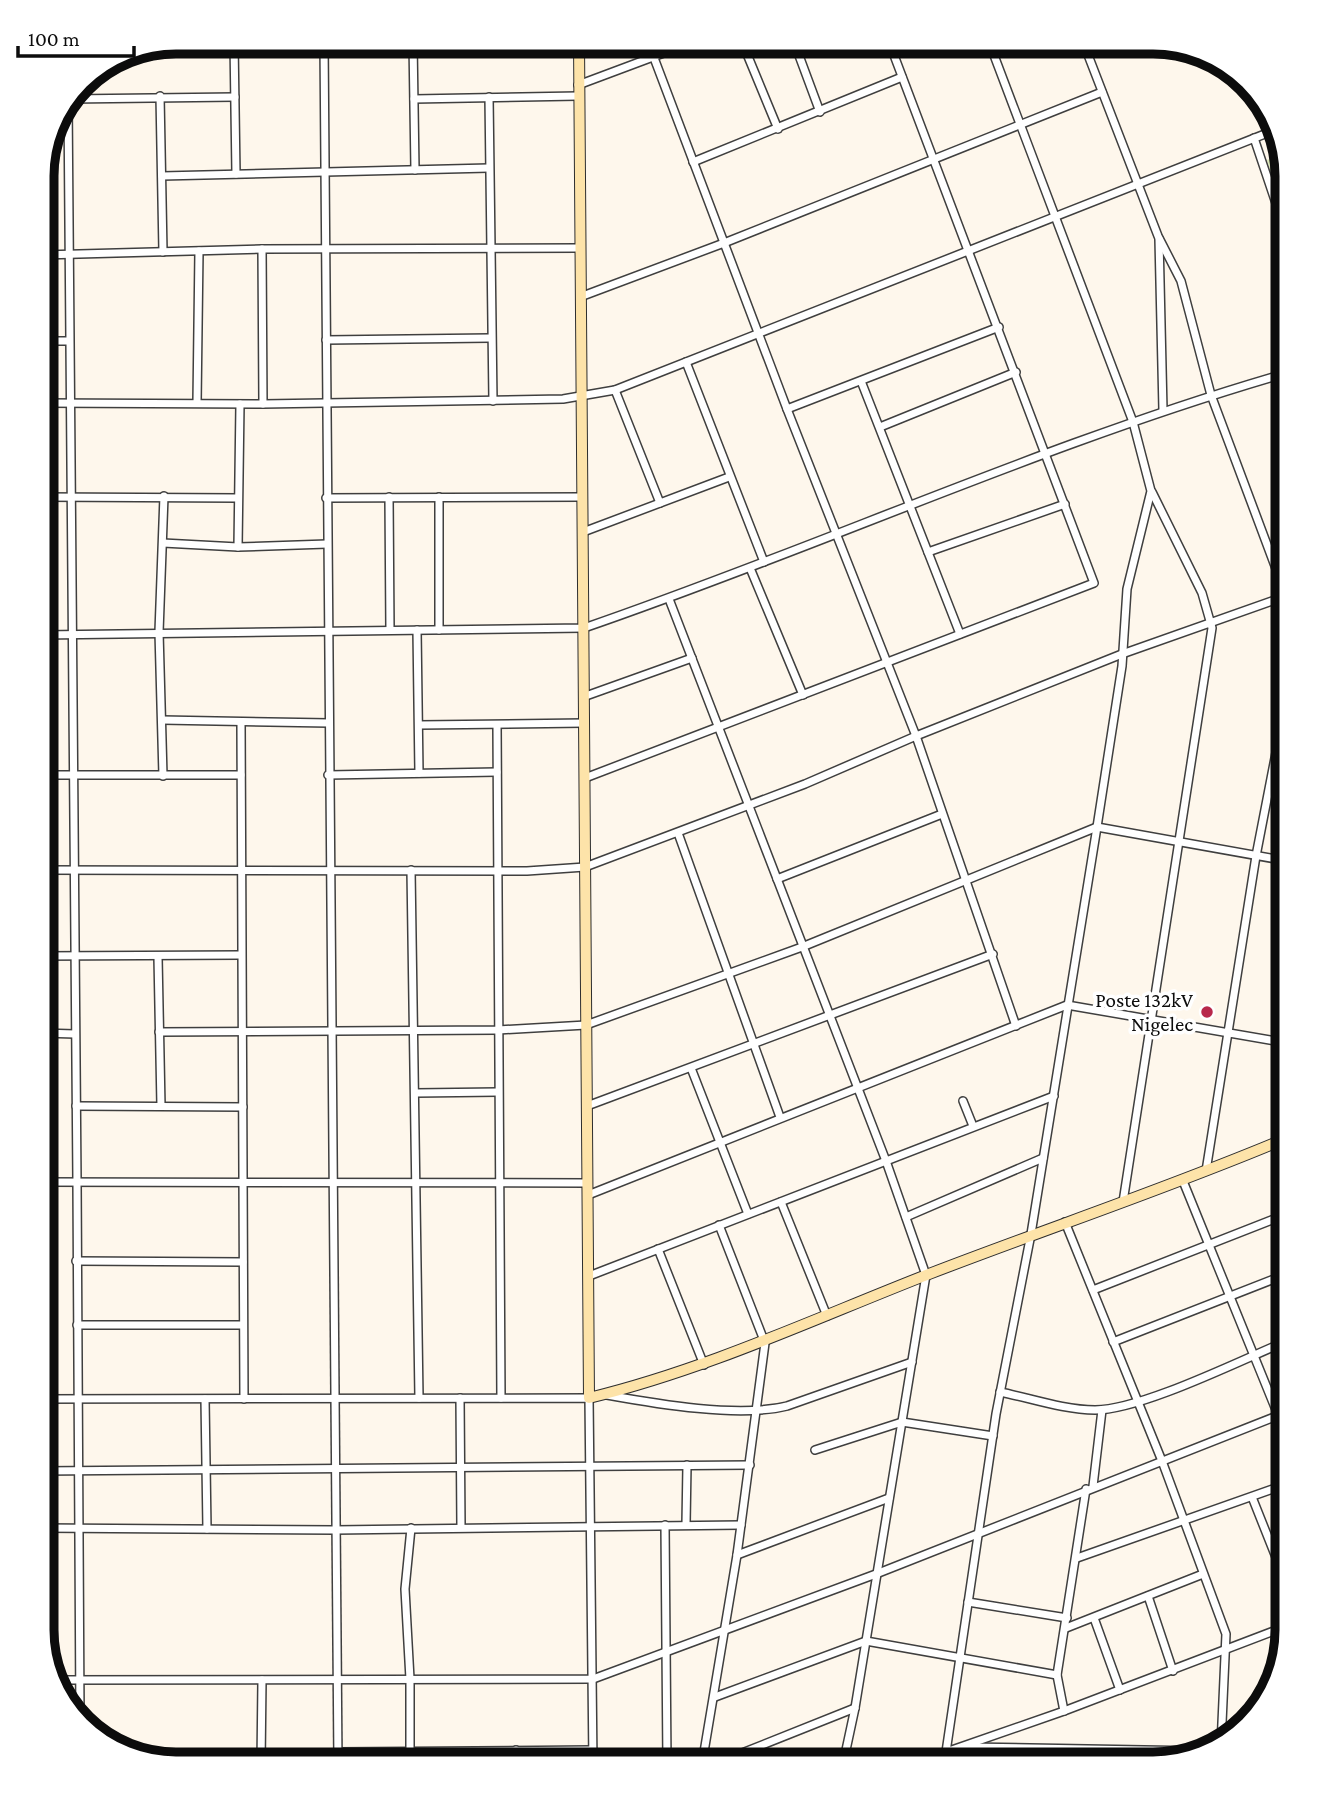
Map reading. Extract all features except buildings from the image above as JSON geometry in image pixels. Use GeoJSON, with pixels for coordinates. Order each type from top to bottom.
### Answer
{"type":"FeatureCollection","features":[{"type":"Feature","properties":{"kind":"street"},"geometry":{"type":"LineString","coordinates":[[234,54],[236,173]]}},
{"type":"Feature","properties":{"kind":"street"},"geometry":{"type":"LineString","coordinates":[[324,54],[338,1751]]}},
{"type":"Feature","properties":{"kind":"street"},"geometry":{"type":"LineString","coordinates":[[413,54],[415,170]]}},
{"type":"Feature","properties":{"kind":"street"},"geometry":{"type":"LineString","coordinates":[[449,1751],[593,1750],[579,54]]}},
{"type":"Feature","properties":{"kind":"street"},"geometry":{"type":"LineString","coordinates":[[578,85],[661,54]]}},
{"type":"Feature","properties":{"kind":"street"},"geometry":{"type":"LineString","coordinates":[[747,55],[778,129]]}},
{"type":"Feature","properties":{"kind":"street"},"geometry":{"type":"LineString","coordinates":[[799,55],[820,112]]}},
{"type":"Feature","properties":{"kind":"street"},"geometry":{"type":"LineString","coordinates":[[585,778],[1094,583],[894,55]]}},
{"type":"Feature","properties":{"kind":"street"},"geometry":{"type":"LineString","coordinates":[[994,55],[1053,219],[1133,422],[1151,491],[1202,593],[1212,622],[1123,1202]]}},
{"type":"Feature","properties":{"kind":"street"},"geometry":{"type":"LineString","coordinates":[[1088,55],[1158,236],[1187,298],[1211,395],[1275,564]]}},
{"type":"Feature","properties":{"kind":"street"},"geometry":{"type":"LineString","coordinates":[[654,57],[787,409],[916,736],[1016,1026]]}},
{"type":"Feature","properties":{"kind":"street"},"geometry":{"type":"LineString","coordinates":[[693,162],[902,77]]}},
{"type":"Feature","properties":{"kind":"street"},"geometry":{"type":"LineString","coordinates":[[580,297],[724,243],[1102,92]]}},
{"type":"Feature","properties":{"kind":"street"},"geometry":{"type":"LineString","coordinates":[[82,99],[160,96],[235,97]]}},
{"type":"Feature","properties":{"kind":"street"},"geometry":{"type":"LineString","coordinates":[[160,96],[163,252]]}},
{"type":"Feature","properties":{"kind":"street"},"geometry":{"type":"LineString","coordinates":[[414,99],[578,96]]}},
{"type":"Feature","properties":{"kind":"street"},"geometry":{"type":"LineString","coordinates":[[489,97],[493,401]]}},
{"type":"Feature","properties":{"kind":"street"},"geometry":{"type":"LineString","coordinates":[[69,119],[76,1261],[81,1528],[80,1705]]}},
{"type":"Feature","properties":{"kind":"street"},"geometry":{"type":"LineString","coordinates":[[55,403],[493,401],[582,397],[615,390],[969,253],[1266,133]]}},
{"type":"Feature","properties":{"kind":"street"},"geometry":{"type":"LineString","coordinates":[[1254,138],[1275,200]]}},
{"type":"Feature","properties":{"kind":"street"},"geometry":{"type":"LineString","coordinates":[[162,176],[489,168]]}},
{"type":"Feature","properties":{"kind":"street"},"geometry":{"type":"LineString","coordinates":[[1158,236],[1163,410]]}},
{"type":"Feature","properties":{"kind":"street"},"geometry":{"type":"LineString","coordinates":[[55,255],[325,248],[579,248]]}},
{"type":"Feature","properties":{"kind":"street"},"geometry":{"type":"LineString","coordinates":[[262,249],[263,404]]}},
{"type":"Feature","properties":{"kind":"street"},"geometry":{"type":"LineString","coordinates":[[197,403],[200,251]]}},
{"type":"Feature","properties":{"kind":"street"},"geometry":{"type":"LineString","coordinates":[[787,409],[999,327]]}},
{"type":"Feature","properties":{"kind":"street"},"geometry":{"type":"LineString","coordinates":[[326,340],[491,338]]}},
{"type":"Feature","properties":{"kind":"street"},"geometry":{"type":"LineString","coordinates":[[55,341],[69,341]]}},
{"type":"Feature","properties":{"kind":"street"},"geometry":{"type":"LineString","coordinates":[[686,362],[764,562]]}},
{"type":"Feature","properties":{"kind":"street"},"geometry":{"type":"LineString","coordinates":[[880,427],[1016,372]]}},
{"type":"Feature","properties":{"kind":"street"},"geometry":{"type":"LineString","coordinates":[[55,635],[584,628],[669,599],[1163,410],[1275,376]]}},
{"type":"Feature","properties":{"kind":"street"},"geometry":{"type":"LineString","coordinates":[[861,381],[960,634]]}},
{"type":"Feature","properties":{"kind":"street"},"geometry":{"type":"LineString","coordinates":[[615,390],[660,503]]}},
{"type":"Feature","properties":{"kind":"street"},"geometry":{"type":"LineString","coordinates":[[238,547],[240,404]]}},
{"type":"Feature","properties":{"kind":"street"},"geometry":{"type":"LineString","coordinates":[[583,533],[729,477]]}},
{"type":"Feature","properties":{"kind":"street"},"geometry":{"type":"LineString","coordinates":[[946,1752],[1000,1392],[1031,1234],[1097,827],[1122,654],[1128,589],[1151,491]]}},
{"type":"Feature","properties":{"kind":"street"},"geometry":{"type":"LineString","coordinates":[[163,776],[159,632],[164,496]]}},
{"type":"Feature","properties":{"kind":"street"},"geometry":{"type":"LineString","coordinates":[[55,497],[239,498]]}},
{"type":"Feature","properties":{"kind":"street"},"geometry":{"type":"LineString","coordinates":[[439,497],[439,630]]}},
{"type":"Feature","properties":{"kind":"street"},"geometry":{"type":"LineString","coordinates":[[326,498],[582,497]]}},
{"type":"Feature","properties":{"kind":"street"},"geometry":{"type":"LineString","coordinates":[[389,498],[390,630]]}},
{"type":"Feature","properties":{"kind":"street"},"geometry":{"type":"LineString","coordinates":[[928,552],[1065,504]]}},
{"type":"Feature","properties":{"kind":"street"},"geometry":{"type":"LineString","coordinates":[[163,543],[238,547],[327,544]]}},
{"type":"Feature","properties":{"kind":"street"},"geometry":{"type":"LineString","coordinates":[[750,568],[803,695]]}},
{"type":"Feature","properties":{"kind":"street"},"geometry":{"type":"LineString","coordinates":[[669,599],[886,1161],[926,1275],[846,1752]]}},
{"type":"Feature","properties":{"kind":"street"},"geometry":{"type":"LineString","coordinates":[[55,870],[240,872],[585,867],[750,805],[1122,654],[1275,601]]}},
{"type":"Feature","properties":{"kind":"street"},"geometry":{"type":"LineString","coordinates":[[417,630],[419,774]]}},
{"type":"Feature","properties":{"kind":"street"},"geometry":{"type":"LineString","coordinates":[[583,697],[692,658]]}},
{"type":"Feature","properties":{"kind":"street"},"geometry":{"type":"LineString","coordinates":[[162,720],[329,723]]}},
{"type":"Feature","properties":{"kind":"street"},"geometry":{"type":"LineString","coordinates":[[241,722],[244,1399]]}},
{"type":"Feature","properties":{"kind":"street"},"geometry":{"type":"LineString","coordinates":[[419,725],[584,723]]}},
{"type":"Feature","properties":{"kind":"street"},"geometry":{"type":"LineString","coordinates":[[497,725],[497,1184],[501,1398]]}},
{"type":"Feature","properties":{"kind":"street"},"geometry":{"type":"LineString","coordinates":[[1206,1171],[1256,856],[1275,758]]}},
{"type":"Feature","properties":{"kind":"street"},"geometry":{"type":"LineString","coordinates":[[328,775],[497,772]]}},
{"type":"Feature","properties":{"kind":"street"},"geometry":{"type":"LineString","coordinates":[[55,775],[241,775]]}},
{"type":"Feature","properties":{"kind":"street"},"geometry":{"type":"LineString","coordinates":[[778,879],[942,814]]}},
{"type":"Feature","properties":{"kind":"street"},"geometry":{"type":"LineString","coordinates":[[159,1032],[498,1030],[586,1025],[802,947],[968,882],[1097,827],[1275,859]]}},
{"type":"Feature","properties":{"kind":"street"},"geometry":{"type":"LineString","coordinates":[[678,833],[780,1117]]}},
{"type":"Feature","properties":{"kind":"street"},"geometry":{"type":"LineString","coordinates":[[411,870],[419,1398]]}},
{"type":"Feature","properties":{"kind":"street"},"geometry":{"type":"LineString","coordinates":[[587,1106],[993,954]]}},
{"type":"Feature","properties":{"kind":"street"},"geometry":{"type":"LineString","coordinates":[[54,956],[241,955]]}},
{"type":"Feature","properties":{"kind":"street"},"geometry":{"type":"LineString","coordinates":[[158,957],[161,1106]]}},
{"type":"Feature","properties":{"kind":"street"},"geometry":{"type":"LineString","coordinates":[[589,1195],[1067,1005],[1275,1041]]}},
{"type":"Feature","properties":{"kind":"street"},"geometry":{"type":"LineString","coordinates":[[54,1033],[75,1034]]}},
{"type":"Feature","properties":{"kind":"street"},"geometry":{"type":"LineString","coordinates":[[691,1068],[748,1214]]}},
{"type":"Feature","properties":{"kind":"street"},"geometry":{"type":"LineString","coordinates":[[416,1093],[498,1092]]}},
{"type":"Feature","properties":{"kind":"street"},"geometry":{"type":"LineString","coordinates":[[589,1276],[1054,1096]]}},
{"type":"Feature","properties":{"kind":"street"},"geometry":{"type":"LineString","coordinates":[[963,1101],[973,1126]]}},
{"type":"Feature","properties":{"kind":"street"},"geometry":{"type":"LineString","coordinates":[[76,1106],[243,1107]]}},
{"type":"Feature","properties":{"kind":"street"},"geometry":{"type":"LineString","coordinates":[[54,1399],[589,1398],[604,1395],[705,1366],[926,1275],[1031,1234],[1183,1181],[1275,1143]]}},
{"type":"Feature","properties":{"kind":"street"},"geometry":{"type":"LineString","coordinates":[[906,1217],[1043,1158]]}},
{"type":"Feature","properties":{"kind":"street"},"geometry":{"type":"LineString","coordinates":[[1183,1181],[1275,1411]]}},
{"type":"Feature","properties":{"kind":"street"},"geometry":{"type":"LineString","coordinates":[[54,1182],[588,1183]]}},
{"type":"Feature","properties":{"kind":"street"},"geometry":{"type":"LineString","coordinates":[[780,1202],[827,1317]]}},
{"type":"Feature","properties":{"kind":"street"},"geometry":{"type":"LineString","coordinates":[[1093,1290],[1275,1219]]}},
{"type":"Feature","properties":{"kind":"street"},"geometry":{"type":"LineString","coordinates":[[1066,1222],[1138,1401],[1226,1634],[1222,1730]]}},
{"type":"Feature","properties":{"kind":"street"},"geometry":{"type":"LineString","coordinates":[[704,1752],[737,1555],[765,1343],[719,1225]]}},
{"type":"Feature","properties":{"kind":"street"},"geometry":{"type":"LineString","coordinates":[[658,1248],[705,1366]]}},
{"type":"Feature","properties":{"kind":"street"},"geometry":{"type":"LineString","coordinates":[[76,1261],[243,1262]]}},
{"type":"Feature","properties":{"kind":"street"},"geometry":{"type":"LineString","coordinates":[[1113,1342],[1275,1278]]}},
{"type":"Feature","properties":{"kind":"street"},"geometry":{"type":"LineString","coordinates":[[77,1325],[243,1325]]}},
{"type":"Feature","properties":{"kind":"street"},"geometry":{"type":"LineString","coordinates":[[1000,1392],[1081,1409],[1102,1409],[1138,1401],[1275,1346]]}},
{"type":"Feature","properties":{"kind":"street"},"geometry":{"type":"LineString","coordinates":[[604,1395],[672,1405],[758,1410],[788,1406],[912,1362]]}},
{"type":"Feature","properties":{"kind":"street"},"geometry":{"type":"LineString","coordinates":[[460,1398],[461,1527]]}},
{"type":"Feature","properties":{"kind":"street"},"geometry":{"type":"LineString","coordinates":[[205,1399],[207,1529]]}},
{"type":"Feature","properties":{"kind":"street"},"geometry":{"type":"LineString","coordinates":[[1064,1711],[1057,1675],[1102,1409]]}},
{"type":"Feature","properties":{"kind":"street"},"geometry":{"type":"LineString","coordinates":[[66,1680],[593,1679],[665,1655],[725,1629],[876,1574],[1275,1417]]}},
{"type":"Feature","properties":{"kind":"street"},"geometry":{"type":"LineString","coordinates":[[815,1450],[902,1422],[993,1436]]}},
{"type":"Feature","properties":{"kind":"street"},"geometry":{"type":"LineString","coordinates":[[686,1524],[687,1465]]}},
{"type":"Feature","properties":{"kind":"street"},"geometry":{"type":"LineString","coordinates":[[54,1471],[750,1465]]}},
{"type":"Feature","properties":{"kind":"street"},"geometry":{"type":"LineString","coordinates":[[1077,1558],[1275,1488]]}},
{"type":"Feature","properties":{"kind":"street"},"geometry":{"type":"LineString","coordinates":[[1252,1497],[1275,1555]]}},
{"type":"Feature","properties":{"kind":"street"},"geometry":{"type":"LineString","coordinates":[[737,1555],[889,1498]]}},
{"type":"Feature","properties":{"kind":"street"},"geometry":{"type":"LineString","coordinates":[[665,1525],[667,1752]]}},
{"type":"Feature","properties":{"kind":"street"},"geometry":{"type":"LineString","coordinates":[[54,1528],[335,1530],[741,1525]]}},
{"type":"Feature","properties":{"kind":"street"},"geometry":{"type":"LineString","coordinates":[[411,1528],[405,1589],[411,1751]]}},
{"type":"Feature","properties":{"kind":"street"},"geometry":{"type":"LineString","coordinates":[[1066,1628],[1203,1574]]}},
{"type":"Feature","properties":{"kind":"street"},"geometry":{"type":"LineString","coordinates":[[1149,1596],[1174,1671]]}},
{"type":"Feature","properties":{"kind":"street"},"geometry":{"type":"LineString","coordinates":[[968,1602],[1068,1618]]}},
{"type":"Feature","properties":{"kind":"street"},"geometry":{"type":"LineString","coordinates":[[1094,1618],[1120,1690]]}},
{"type":"Feature","properties":{"kind":"street"},"geometry":{"type":"LineString","coordinates":[[947,1752],[1174,1671],[1275,1631]]}},
{"type":"Feature","properties":{"kind":"street"},"geometry":{"type":"LineString","coordinates":[[715,1697],[866,1641],[1057,1675]]}},
{"type":"Feature","properties":{"kind":"street"},"geometry":{"type":"LineString","coordinates":[[261,1751],[262,1680]]}},
{"type":"Feature","properties":{"kind":"street"},"geometry":{"type":"LineString","coordinates":[[746,1752],[855,1708]]}},
{"type":"Feature","properties":{"kind":"street"},"geometry":{"type":"LineString","coordinates":[[960,1747],[1171,1751]]}},
{"type":"Feature","properties":{"kind":"green space"},"geometry":{"type":"Polygon","coordinates":[[[1273,157],[1275,186],[1267,160],[1273,157]]]}},
{"type":"Feature","properties":{"kind":"place","name":"Poste 132kV Nigelec"},"geometry":{"type":"Point","coordinates":[1207,1012]}}]}
